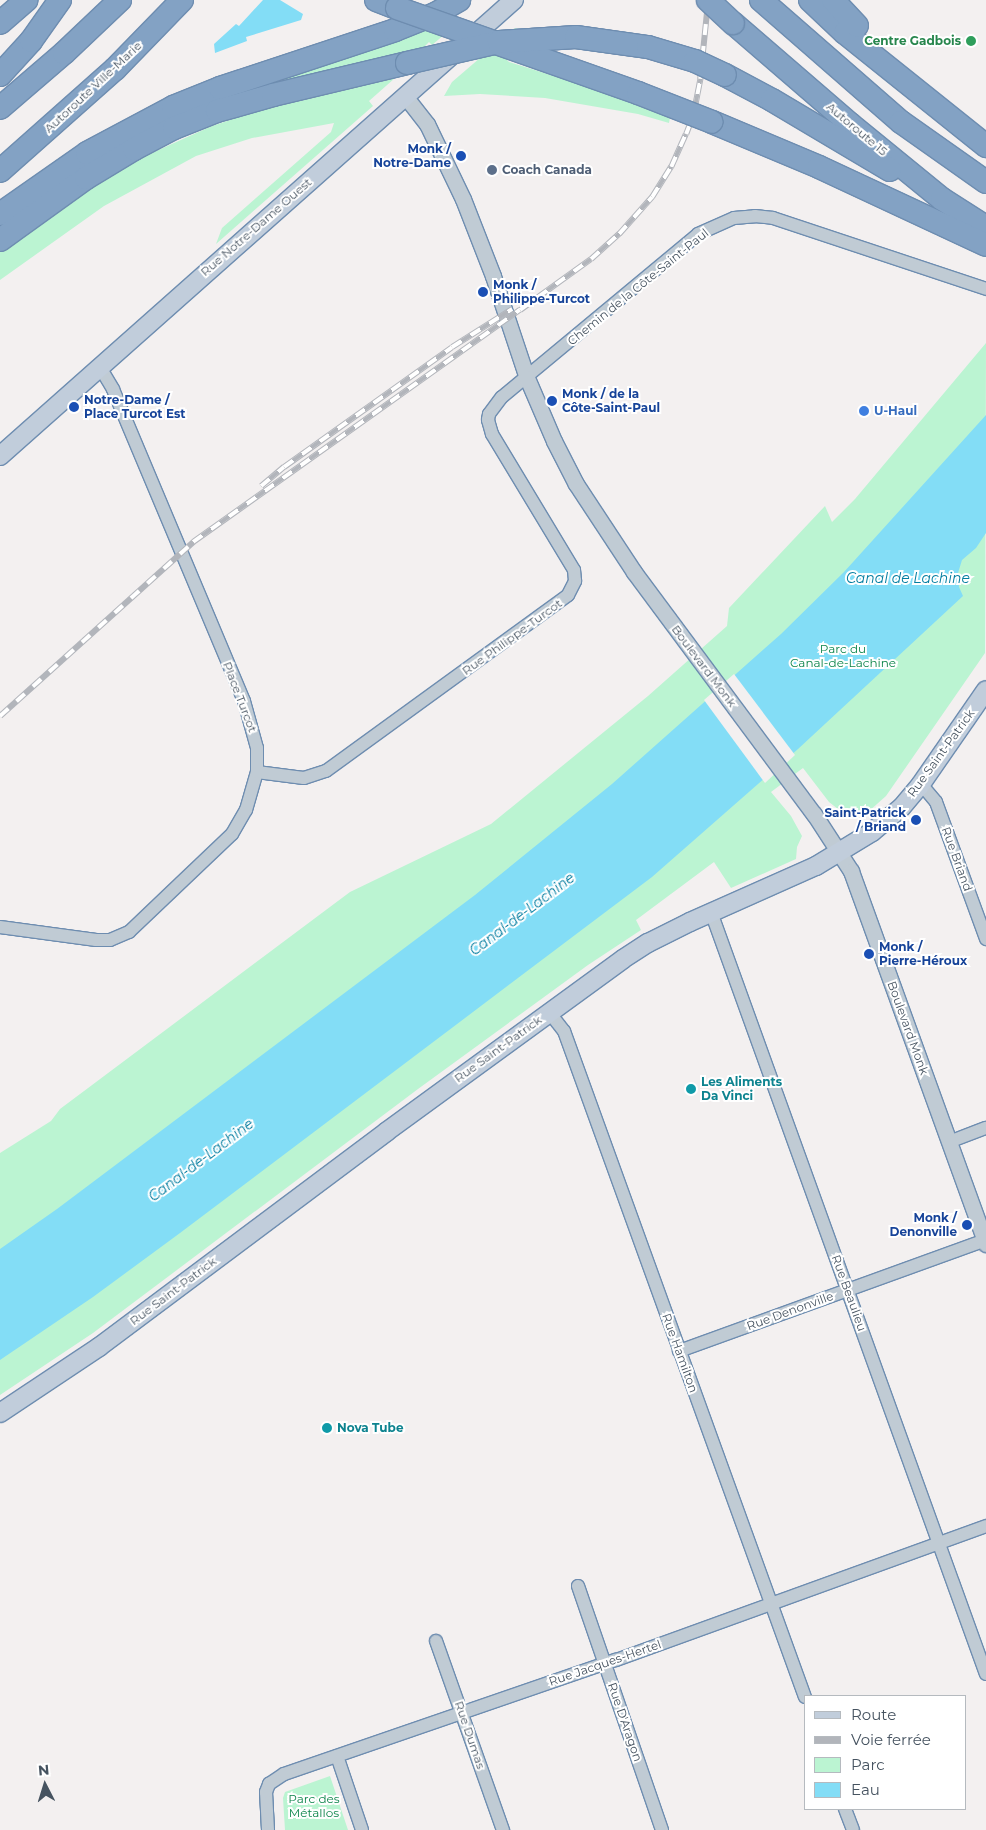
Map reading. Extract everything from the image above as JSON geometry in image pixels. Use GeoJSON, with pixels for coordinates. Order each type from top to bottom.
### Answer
{"type":"FeatureCollection","features":[{"type":"Feature","properties":{"kind":"highway"},"geometry":{"type":"LineString","coordinates":[[0,23],[26,0]]}},
{"type":"Feature","properties":{"kind":"highway"},"geometry":{"type":"LineString","coordinates":[[0,108],[120,0]]}},
{"type":"Feature","properties":{"kind":"highway","name":"Autoroute Ville-Marie"},"geometry":{"type":"LineString","coordinates":[[0,171],[115,69],[182,0]]}},
{"type":"Feature","properties":{"kind":"highway"},"geometry":{"type":"LineString","coordinates":[[376,0],[638,93],[980,233]]}},
{"type":"Feature","properties":{"kind":"highway"},"geometry":{"type":"LineString","coordinates":[[0,214],[87,153],[173,107],[220,88],[395,30],[435,14],[459,0]]}},
{"type":"Feature","properties":{"kind":"highway","name":"Autoroute 15"},"geometry":{"type":"LineString","coordinates":[[708,0],[850,124],[942,199],[980,233]]}},
{"type":"Feature","properties":{"kind":"highway"},"geometry":{"type":"LineString","coordinates":[[762,0],[901,122],[986,182]]}},
{"type":"Feature","properties":{"kind":"highway"},"geometry":{"type":"LineString","coordinates":[[810,0],[845,33],[986,146]]}},
{"type":"Feature","properties":{"kind":"highway"},"geometry":{"type":"LineString","coordinates":[[833,0],[914,88]]}},
{"type":"Feature","properties":{"kind":"highway"},"geometry":{"type":"LineString","coordinates":[[0,75],[31,41],[58,3]]}},
{"type":"Feature","properties":{"kind":"highway"},"geometry":{"type":"LineString","coordinates":[[0,240],[112,162],[174,128],[244,103],[499,42],[576,37],[648,47],[694,61],[772,100],[852,149],[942,199]]}},
{"type":"Feature","properties":{"kind":"main road","name":"Rue Notre-Dame Ouest"},"geometry":{"type":"LineString","coordinates":[[0,456],[514,0]]}},
{"type":"Feature","properties":{"kind":"main road","name":"Rue Saint-Patrick"},"geometry":{"type":"LineString","coordinates":[[0,1413],[98,1347],[549,1012],[648,943],[712,912],[816,866],[889,818],[921,784],[986,690]]}},
{"type":"Feature","properties":{"kind":"street","name":"Boulevard Monk"},"geometry":{"type":"LineString","coordinates":[[405,96],[427,124],[466,206],[493,276],[527,378],[556,446],[576,484],[634,572],[700,658],[788,779],[839,852],[855,881],[985,1242]]}},
{"type":"Feature","properties":{"kind":"street","name":"Chemin de la Côte-Saint-Paul"},"geometry":{"type":"LineString","coordinates":[[527,378],[698,234],[734,218],[755,216],[780,219],[986,289]]}},
{"type":"Feature","properties":{"kind":"street","name":"Place Turcot"},"geometry":{"type":"LineString","coordinates":[[0,927],[96,940],[110,940],[129,932],[232,834],[246,810],[257,772],[257,748],[244,702],[117,398],[106,374],[100,366]]}},
{"type":"Feature","properties":{"kind":"street","name":"Rue Philippe-Turcot"},"geometry":{"type":"LineString","coordinates":[[257,772],[304,778],[326,772],[534,621],[571,591],[576,581],[574,570],[492,434],[488,420],[495,403],[527,378]]}},
{"type":"Feature","properties":{"kind":"street","name":"Rue Briand"},"geometry":{"type":"LineString","coordinates":[[921,784],[936,802],[986,939]]}},
{"type":"Feature","properties":{"kind":"street","name":"Rue Beaulieu"},"geometry":{"type":"LineString","coordinates":[[712,912],[986,1674]]}},
{"type":"Feature","properties":{"kind":"street","name":"Rue Hamilton"},"geometry":{"type":"LineString","coordinates":[[549,1012],[564,1031],[804,1695]]}},
{"type":"Feature","properties":{"kind":"street"},"geometry":{"type":"LineString","coordinates":[[949,1142],[986,1128]]}},
{"type":"Feature","properties":{"kind":"street","name":"Rue Denonville"},"geometry":{"type":"LineString","coordinates":[[679,1351],[985,1242]]}},
{"type":"Feature","properties":{"kind":"street","name":"Rue Jacques-Hertel"},"geometry":{"type":"LineString","coordinates":[[268,1830],[265,1800],[269,1784],[284,1774],[605,1664],[986,1526]]}},
{"type":"Feature","properties":{"kind":"street","name":"Rue D'Aragon"},"geometry":{"type":"LineString","coordinates":[[578,1586],[662,1830]]}},
{"type":"Feature","properties":{"kind":"street","name":"Rue Dumas"},"geometry":{"type":"LineString","coordinates":[[436,1641],[502,1830]]}},
{"type":"Feature","properties":{"kind":"street"},"geometry":{"type":"LineString","coordinates":[[337,1756],[362,1830]]}},
{"type":"Feature","properties":{"kind":"street"},"geometry":{"type":"LineString","coordinates":[[845,1810],[853,1830]]}},
{"type":"Feature","properties":{"kind":"green space"},"geometry":{"type":"Polygon","coordinates":[[[429,28],[445,34],[432,45],[429,42],[423,48],[258,93],[257,88],[392,43],[429,28]]]}},
{"type":"Feature","properties":{"kind":"green space"},"geometry":{"type":"Polygon","coordinates":[[[515,28],[521,30],[498,51],[509,62],[618,96],[670,117],[669,123],[638,114],[545,98],[480,94],[444,96],[452,82],[515,28]]]}},
{"type":"Feature","properties":{"kind":"green space"},"geometry":{"type":"Polygon","coordinates":[[[395,78],[369,101],[373,106],[216,244],[222,228],[331,132],[334,123],[252,138],[196,156],[104,206],[0,280],[0,250],[68,202],[145,156],[212,126],[254,112],[395,78]]]}},
{"type":"Feature","properties":{"kind":"green space","name":"Parc du Canal-de-Lachine"},"geometry":{"type":"Polygon","coordinates":[[[986,343],[985,653],[886,796],[868,812],[858,816],[843,813],[829,802],[803,768],[771,792],[791,816],[802,836],[797,847],[796,859],[731,888],[714,862],[636,920],[641,930],[588,965],[418,1089],[93,1333],[0,1395],[0,1153],[51,1121],[60,1109],[350,892],[491,824],[648,696],[727,626],[729,608],[825,506],[832,522],[855,499],[986,343]]]}},
{"type":"Feature","properties":{"kind":"green space","name":"Parc des Métallos"},"geometry":{"type":"Polygon","coordinates":[[[330,1776],[348,1830],[285,1830],[283,1798],[285,1792],[330,1776]]]}},
{"type":"Feature","properties":{"kind":"water"},"geometry":{"type":"Polygon","coordinates":[[[263,0],[280,0],[303,14],[301,20],[246,37],[247,41],[215,53],[214,44],[236,24],[239,26],[263,0]]]}},
{"type":"Feature","properties":{"kind":"water","name":"Canal de Lachine"},"geometry":{"type":"Polygon","coordinates":[[[986,415],[986,533],[976,548],[962,560],[958,573],[959,587],[963,596],[798,749],[652,877],[180,1233],[93,1297],[0,1360],[0,1249],[57,1209],[475,895],[612,784],[781,634],[844,572],[986,415]]]}},
{"type":"Feature","properties":{"kind":"pier"},"geometry":{"type":"Polygon","coordinates":[[[734,674],[795,755],[765,783],[704,700],[734,674]]]}},
{"type":"Feature","properties":{"kind":"railway"},"geometry":{"type":"LineString","coordinates":[[0,716],[193,542],[591,259],[619,234],[652,197],[671,167],[693,116],[700,79],[708,0]]}},
{"type":"Feature","properties":{"kind":"railway"},"geometry":{"type":"LineString","coordinates":[[261,486],[284,467],[452,347],[512,309]]}},
{"type":"Feature","properties":{"kind":"place","name":"Centre Gadbois"},"geometry":{"type":"Point","coordinates":[971,41]}},
{"type":"Feature","properties":{"kind":"place","name":"Monk / Notre-Dame"},"geometry":{"type":"Point","coordinates":[461,156]}},
{"type":"Feature","properties":{"kind":"place","name":"Coach Canada"},"geometry":{"type":"Point","coordinates":[492,170]}},
{"type":"Feature","properties":{"kind":"place","name":"Monk / Philippe-Turcot"},"geometry":{"type":"Point","coordinates":[483,292]}},
{"type":"Feature","properties":{"kind":"place","name":"Monk / de la Côte-Saint-Paul"},"geometry":{"type":"Point","coordinates":[552,401]}},
{"type":"Feature","properties":{"kind":"place","name":"Notre-Dame / Place Turcot Est"},"geometry":{"type":"Point","coordinates":[74,407]}},
{"type":"Feature","properties":{"kind":"place","name":"U-Haul"},"geometry":{"type":"Point","coordinates":[864,411]}},
{"type":"Feature","properties":{"kind":"place","name":"Saint-Patrick / Briand"},"geometry":{"type":"Point","coordinates":[916,820]}},
{"type":"Feature","properties":{"kind":"place","name":"Monk / Pierre-Héroux"},"geometry":{"type":"Point","coordinates":[869,954]}},
{"type":"Feature","properties":{"kind":"place","name":"Les Aliments Da Vinci"},"geometry":{"type":"Point","coordinates":[691,1089]}},
{"type":"Feature","properties":{"kind":"place","name":"Monk / Denonville"},"geometry":{"type":"Point","coordinates":[967,1225]}},
{"type":"Feature","properties":{"kind":"place","name":"Nova Tube"},"geometry":{"type":"Point","coordinates":[327,1428]}},
{"type":"Feature","properties":{"kind":"water label","name":"Canal-de-Lachine"},"geometry":{"type":"Point","coordinates":[522,914]}},
{"type":"Feature","properties":{"kind":"water label","name":"Canal-de-Lachine"},"geometry":{"type":"Point","coordinates":[201,1160]}}]}
